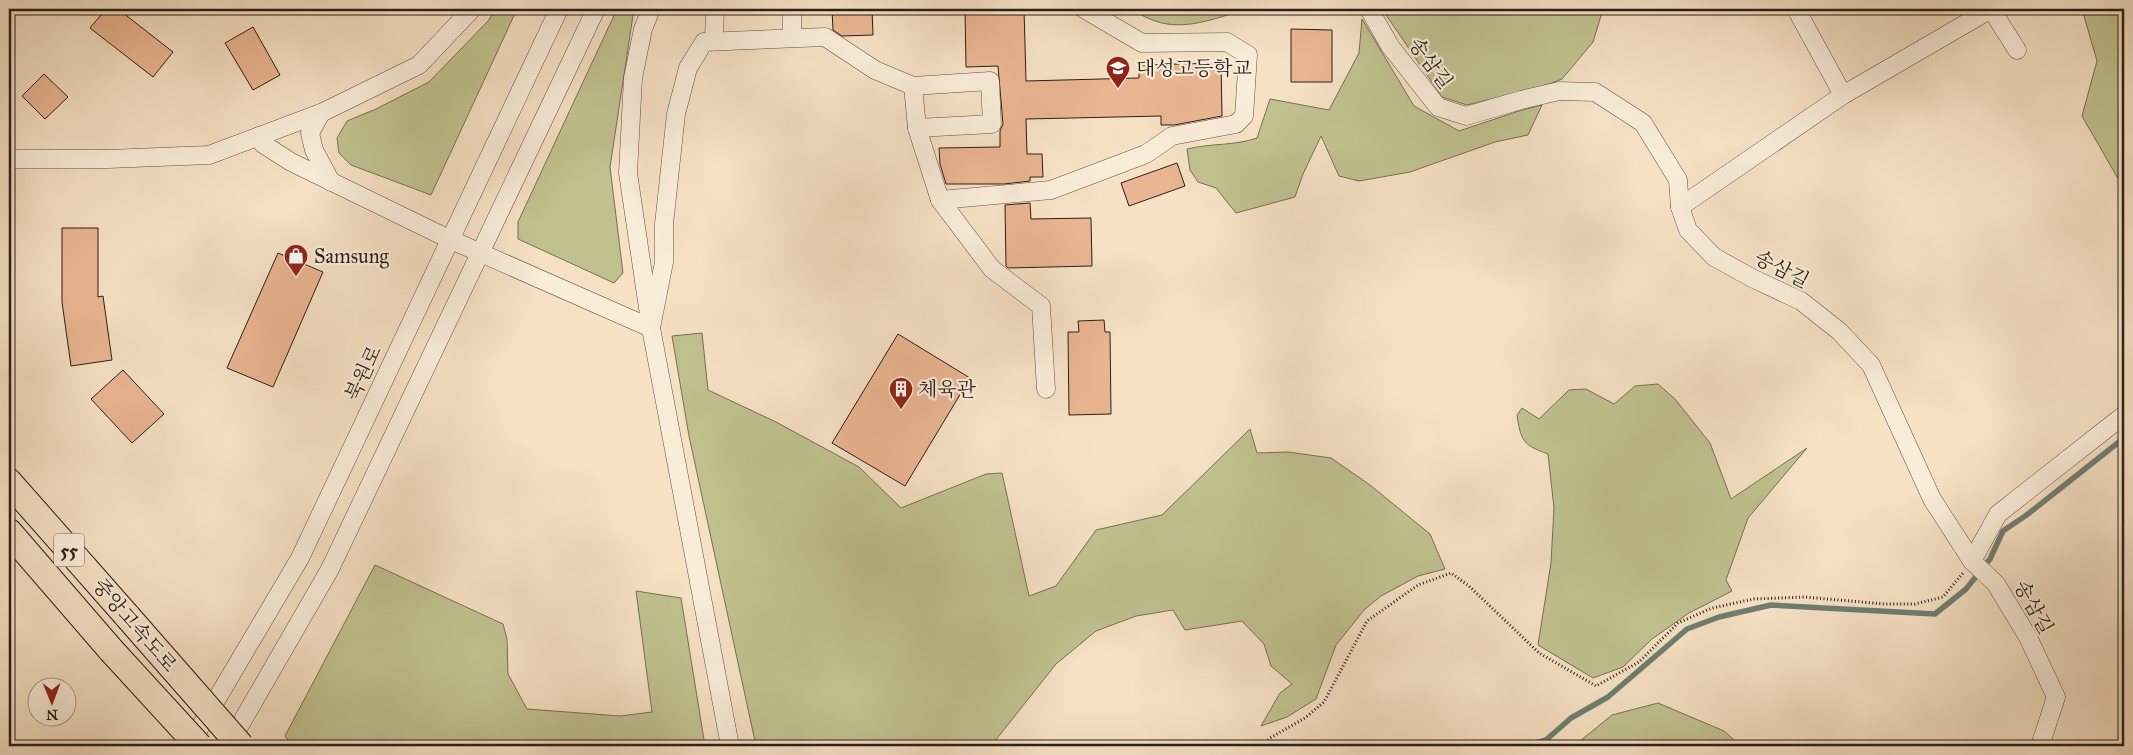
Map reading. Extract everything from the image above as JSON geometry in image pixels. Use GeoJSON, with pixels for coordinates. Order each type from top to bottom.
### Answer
{"type":"FeatureCollection","features":[{"type":"Feature","properties":{"kind":"highway","name":"중앙고속도로"},"geometry":{"type":"LineString","coordinates":[[9,482],[240,746]]}},
{"type":"Feature","properties":{"kind":"highway","name":"중앙고속도로"},"geometry":{"type":"LineString","coordinates":[[9,532],[111,650],[199,746]]}},
{"type":"Feature","properties":{"kind":"street"},"geometry":{"type":"LineString","coordinates":[[9,159],[108,159],[209,155],[321,113],[419,65],[472,9]]}},
{"type":"Feature","properties":{"kind":"street","name":"북원로"},"geometry":{"type":"LineString","coordinates":[[188,746],[300,558],[559,9]]}},
{"type":"Feature","properties":{"kind":"street"},"geometry":{"type":"LineString","coordinates":[[227,746],[330,569],[596,9]]}},
{"type":"Feature","properties":{"kind":"street"},"geometry":{"type":"LineString","coordinates":[[651,9],[643,29],[633,78],[628,173],[651,328],[730,746]]}},
{"type":"Feature","properties":{"kind":"street"},"geometry":{"type":"LineString","coordinates":[[714,40],[715,9]]}},
{"type":"Feature","properties":{"kind":"street"},"geometry":{"type":"LineString","coordinates":[[792,9],[792,38]]}},
{"type":"Feature","properties":{"kind":"street"},"geometry":{"type":"LineString","coordinates":[[940,200],[1051,190],[1146,154],[1172,136],[1236,124],[1244,116],[1248,55],[1227,42],[1142,43],[1084,9]]}},
{"type":"Feature","properties":{"kind":"street","name":"송삼길"},"geometry":{"type":"LineString","coordinates":[[1369,9],[1390,46],[1438,108],[1466,116],[1559,91],[1595,92],[1643,123],[1678,180],[1680,207],[1688,230],[1714,257],[1801,302],[1839,331],[1871,365],[1932,499],[1973,562],[1996,584],[2028,636],[2056,697],[2040,746]]}},
{"type":"Feature","properties":{"kind":"street"},"geometry":{"type":"LineString","coordinates":[[1796,9],[1842,95]]}},
{"type":"Feature","properties":{"kind":"street"},"geometry":{"type":"LineString","coordinates":[[1680,207],[1842,95],[1991,9],[2016,50]]}},
{"type":"Feature","properties":{"kind":"street"},"geometry":{"type":"LineString","coordinates":[[651,328],[664,262],[664,224],[676,114],[688,68],[704,42],[714,40],[826,37],[875,70],[913,86],[990,81],[992,124],[917,128]]}},
{"type":"Feature","properties":{"kind":"street"},"geometry":{"type":"LineString","coordinates":[[913,86],[917,128],[940,200],[992,269],[1041,306],[1046,389]]}},
{"type":"Feature","properties":{"kind":"street"},"geometry":{"type":"LineString","coordinates":[[321,113],[310,133],[314,150],[331,182]]}},
{"type":"Feature","properties":{"kind":"street"},"geometry":{"type":"LineString","coordinates":[[260,136],[264,144],[291,162],[331,182],[449,239],[651,328]]}},
{"type":"Feature","properties":{"kind":"street"},"geometry":{"type":"LineString","coordinates":[[1973,562],[1998,514],[2124,415]]}},
{"type":"Feature","properties":{"kind":"path"},"geometry":{"type":"LineString","coordinates":[[1264,746],[1270,738],[1305,718],[1324,702],[1367,620],[1418,585],[1451,573],[1469,586],[1539,652],[1596,686],[1638,662],[1678,623],[1712,608],[1754,599],[1804,597],[1884,604],[1915,604],[1943,597],[1973,562]]}},
{"type":"Feature","properties":{"kind":"green space"},"geometry":{"type":"Polygon","coordinates":[[[496,9],[517,9],[431,195],[351,165],[339,153],[337,138],[347,121],[376,109],[429,82],[488,21],[496,9]]]}},
{"type":"Feature","properties":{"kind":"green space"},"geometry":{"type":"Polygon","coordinates":[[[617,9],[634,9],[610,167],[623,273],[614,283],[518,239],[518,222],[617,9]]]}},
{"type":"Feature","properties":{"kind":"green space"},"geometry":{"type":"Polygon","coordinates":[[[1130,9],[1241,9],[1241,11],[1198,23],[1177,25],[1155,21],[1130,9]]]}},
{"type":"Feature","properties":{"kind":"green space"},"geometry":{"type":"Polygon","coordinates":[[[1382,9],[1603,9],[1593,42],[1562,79],[1544,86],[1467,105],[1442,97],[1382,9]]]}},
{"type":"Feature","properties":{"kind":"green space"},"geometry":{"type":"Polygon","coordinates":[[[2082,9],[2124,9],[2124,189],[2082,116],[2097,61],[2082,9]]]}},
{"type":"Feature","properties":{"kind":"green space"},"geometry":{"type":"Polygon","coordinates":[[[1362,19],[1414,106],[1459,131],[1542,105],[1528,135],[1495,142],[1410,172],[1359,181],[1339,176],[1321,136],[1303,174],[1295,197],[1236,213],[1216,188],[1198,182],[1190,170],[1187,149],[1248,141],[1257,138],[1270,99],[1329,110],[1359,53],[1362,19]]]}},
{"type":"Feature","properties":{"kind":"green space"},"geometry":{"type":"Polygon","coordinates":[[[702,333],[708,390],[776,422],[859,467],[901,508],[986,474],[1002,473],[1029,596],[1056,586],[1096,530],[1162,515],[1250,429],[1257,453],[1288,452],[1331,458],[1370,485],[1430,534],[1445,569],[1418,576],[1381,596],[1365,609],[1336,645],[1316,699],[1287,717],[1261,726],[1280,693],[1292,684],[1271,666],[1264,644],[1242,621],[1185,630],[1173,610],[1136,616],[1096,631],[1056,664],[991,746],[756,746],[689,436],[672,336],[702,333]]]}},
{"type":"Feature","properties":{"kind":"green space"},"geometry":{"type":"Polygon","coordinates":[[[1658,384],[1675,399],[1710,443],[1731,499],[1807,448],[1748,518],[1726,580],[1732,591],[1689,613],[1652,639],[1623,667],[1593,678],[1538,645],[1551,563],[1554,508],[1548,454],[1528,445],[1520,431],[1517,415],[1522,408],[1539,419],[1569,390],[1586,389],[1614,404],[1635,386],[1658,384]]]}},
{"type":"Feature","properties":{"kind":"green space"},"geometry":{"type":"Polygon","coordinates":[[[375,565],[503,624],[507,639],[508,674],[527,709],[620,716],[652,712],[636,591],[681,598],[705,746],[293,746],[285,736],[375,565]]]}},
{"type":"Feature","properties":{"kind":"green space"},"geometry":{"type":"Polygon","coordinates":[[[1658,703],[1724,731],[1741,746],[1574,746],[1612,715],[1658,703]]]}},
{"type":"Feature","properties":{"kind":"building"},"geometry":{"type":"Polygon","coordinates":[[[106,9],[118,9],[173,52],[153,77],[90,28],[106,9]]]}},
{"type":"Feature","properties":{"kind":"building"},"geometry":{"type":"Polygon","coordinates":[[[832,9],[872,9],[873,35],[842,36],[833,30],[832,9]]]}},
{"type":"Feature","properties":{"kind":"building"},"geometry":{"type":"Polygon","coordinates":[[[965,9],[1024,9],[1026,81],[1139,78],[1139,65],[1221,63],[1222,116],[1174,125],[1161,125],[1161,116],[1026,119],[1027,154],[1042,154],[1043,177],[1030,177],[1030,181],[1004,184],[946,184],[940,164],[939,148],[1000,147],[1000,131],[1003,124],[998,66],[966,67],[965,9]]]}},
{"type":"Feature","properties":{"kind":"building"},"geometry":{"type":"Polygon","coordinates":[[[253,27],[280,75],[253,90],[225,43],[253,27]]]}},
{"type":"Feature","properties":{"kind":"building"},"geometry":{"type":"Polygon","coordinates":[[[1291,29],[1332,30],[1332,82],[1291,82],[1291,29]]]}},
{"type":"Feature","properties":{"kind":"building"},"geometry":{"type":"Polygon","coordinates":[[[44,74],[68,97],[45,119],[22,96],[44,74]]]}},
{"type":"Feature","properties":{"kind":"building"},"geometry":{"type":"Polygon","coordinates":[[[1177,163],[1185,186],[1129,206],[1121,183],[1177,163]]]}},
{"type":"Feature","properties":{"kind":"building"},"geometry":{"type":"Polygon","coordinates":[[[1030,203],[1031,219],[1091,218],[1092,266],[1008,268],[1006,266],[1005,205],[1030,203]]]}},
{"type":"Feature","properties":{"kind":"building"},"geometry":{"type":"Polygon","coordinates":[[[62,228],[98,228],[98,297],[103,296],[112,360],[71,366],[62,302],[62,228]]]}},
{"type":"Feature","properties":{"kind":"building"},"geometry":{"type":"Polygon","coordinates":[[[278,253],[323,272],[273,387],[227,368],[278,253]]]}},
{"type":"Feature","properties":{"kind":"building"},"geometry":{"type":"Polygon","coordinates":[[[1104,320],[1105,332],[1110,332],[1111,414],[1069,415],[1068,332],[1079,332],[1078,321],[1104,320]]]}},
{"type":"Feature","properties":{"kind":"building","name":"체육관"},"geometry":{"type":"Polygon","coordinates":[[[898,334],[970,378],[905,486],[832,443],[898,334]]]}},
{"type":"Feature","properties":{"kind":"building"},"geometry":{"type":"Polygon","coordinates":[[[123,370],[164,414],[132,443],[91,399],[123,370]]]}},
{"type":"Feature","properties":{"kind":"waterway"},"geometry":{"type":"LineString","coordinates":[[1525,746],[1546,740],[1571,718],[1608,697],[1687,629],[1719,617],[1771,605],[1935,614],[1966,589],[1990,559],[2003,531],[2028,514],[2124,438]]}},
{"type":"Feature","properties":{"kind":"place","name":"대성고등학교"},"geometry":{"type":"Point","coordinates":[1118,89]}},
{"type":"Feature","properties":{"kind":"place","name":"Samsung"},"geometry":{"type":"Point","coordinates":[296,277]}},
{"type":"Feature","properties":{"kind":"place","name":"체육관"},"geometry":{"type":"Point","coordinates":[901,410]}}]}
